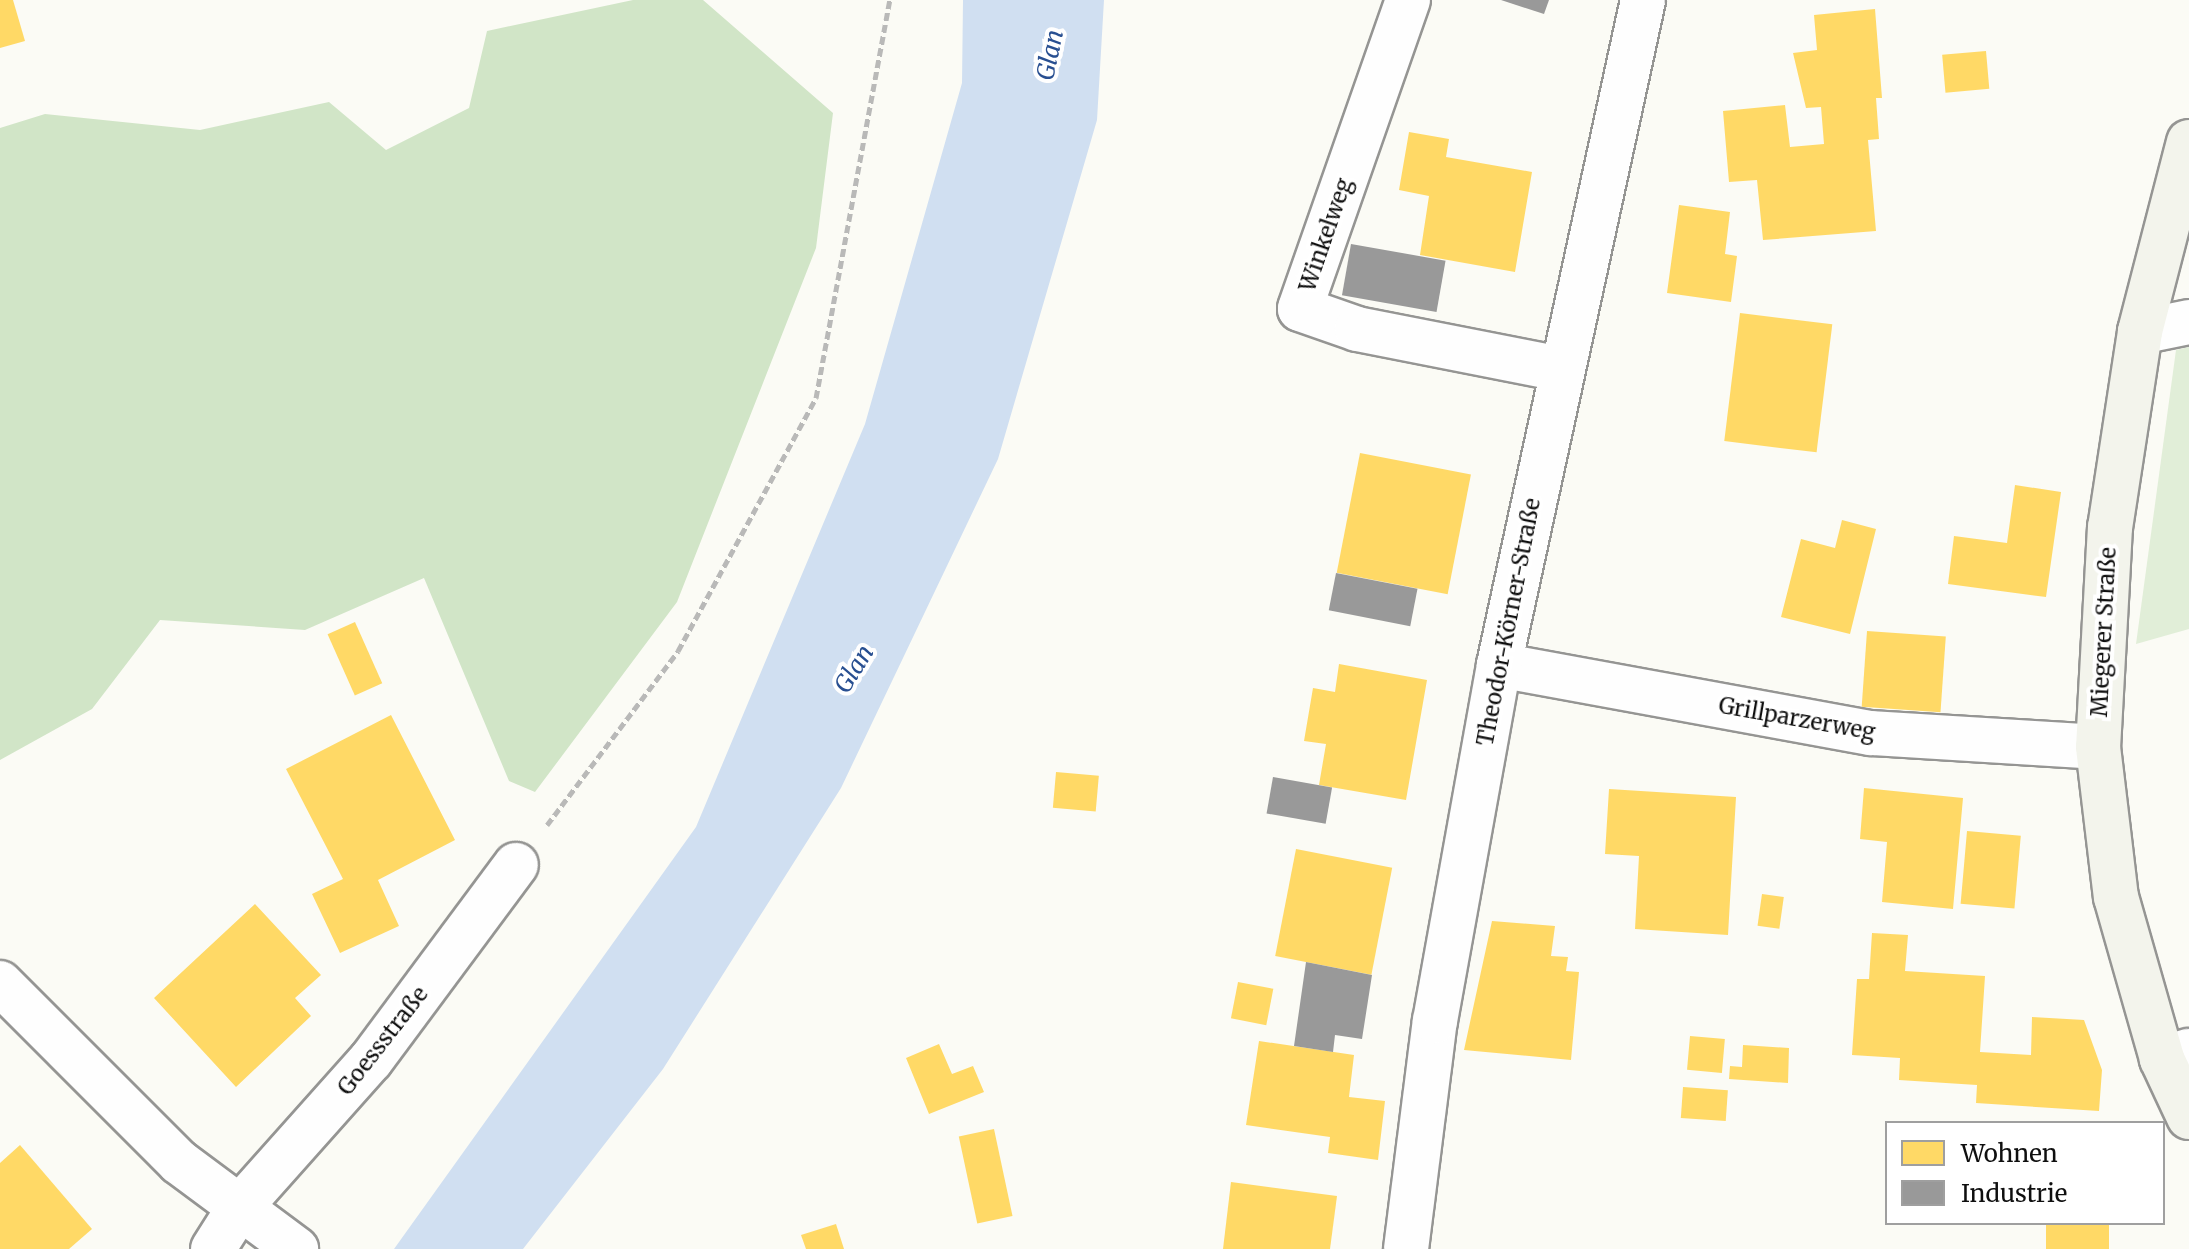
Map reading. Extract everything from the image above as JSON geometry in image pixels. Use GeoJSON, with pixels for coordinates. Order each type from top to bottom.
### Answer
{"type":"FeatureCollection","features":[{"type":"Feature","properties":{"kind":"main road","name":"Miegerer Straße"},"geometry":{"type":"LineString","coordinates":[[2189,142],[2140,332],[2109,543],[2098,747],[2106,852],[2176,1055],[2189,1117]]}},
{"type":"Feature","properties":{"kind":"street","name":"Winkelweg"},"geometry":{"type":"LineString","coordinates":[[1408,0],[1300,309],[1357,329],[1560,369]]}},
{"type":"Feature","properties":{"kind":"street","name":"Theodor-Körner-Straße"},"geometry":{"type":"LineString","coordinates":[[1406,1249],[1435,1021],[1499,665],[1560,369],[1643,0]]}},
{"type":"Feature","properties":{"kind":"street"},"geometry":{"type":"LineString","coordinates":[[2140,332],[2189,322]]}},
{"type":"Feature","properties":{"kind":"street","name":"Grillparzerweg"},"geometry":{"type":"LineString","coordinates":[[1499,665],[1871,733],[2098,747]]}},
{"type":"Feature","properties":{"kind":"street","name":"Goessstraße"},"geometry":{"type":"LineString","coordinates":[[213,1249],[239,1208],[371,1060],[516,865]]}},
{"type":"Feature","properties":{"kind":"street"},"geometry":{"type":"LineString","coordinates":[[0,983],[111,1100],[239,1208],[296,1249]]}},
{"type":"Feature","properties":{"kind":"path"},"geometry":{"type":"LineString","coordinates":[[516,865],[678,651],[816,398],[890,0]]}},
{"type":"Feature","properties":{"kind":"green space"},"geometry":{"type":"Polygon","coordinates":[[[633,0],[703,0],[833,113],[816,248],[677,602],[535,792],[509,781],[424,578],[305,630],[160,620],[92,709],[0,760],[0,128],[45,114],[200,130],[329,102],[386,150],[469,108],[487,31],[633,0]]]}},
{"type":"Feature","properties":{"kind":"green space"},"geometry":{"type":"Polygon","coordinates":[[[2189,347],[2189,629],[2136,644],[2176,350],[2189,347]]]}},
{"type":"Feature","properties":{"kind":"water","name":"Glan"},"geometry":{"type":"Polygon","coordinates":[[[963,0],[1104,0],[1097,120],[998,459],[841,788],[663,1069],[523,1249],[394,1249],[696,827],[865,424],[962,83],[963,0]]]}},
{"type":"Feature","properties":{"kind":"building: Wohnen"},"geometry":{"type":"Polygon","coordinates":[[[0,0],[13,0],[25,41],[0,48],[0,0]]]}},
{"type":"Feature","properties":{"kind":"building: Wohnen"},"geometry":{"type":"Polygon","coordinates":[[[1875,9],[1882,98],[1876,98],[1879,139],[1868,140],[1876,231],[1763,240],[1757,180],[1729,182],[1723,111],[1785,105],[1790,147],[1824,144],[1821,107],[1806,108],[1793,53],[1817,50],[1814,15],[1875,9]]]}},
{"type":"Feature","properties":{"kind":"building: Wohnen"},"geometry":{"type":"Polygon","coordinates":[[[1986,51],[1989,89],[1945,93],[1942,55],[1986,51]]]}},
{"type":"Feature","properties":{"kind":"building: Wohnen"},"geometry":{"type":"Polygon","coordinates":[[[1409,132],[1449,139],[1446,157],[1532,172],[1515,272],[1420,255],[1429,196],[1399,190],[1409,132]]]}},
{"type":"Feature","properties":{"kind":"building: Wohnen"},"geometry":{"type":"Polygon","coordinates":[[[1679,205],[1730,212],[1725,254],[1737,256],[1731,302],[1667,293],[1679,205]]]}},
{"type":"Feature","properties":{"kind":"building: Wohnen"},"geometry":{"type":"Polygon","coordinates":[[[1740,313],[1832,324],[1817,452],[1724,441],[1740,313]]]}},
{"type":"Feature","properties":{"kind":"building: Wohnen"},"geometry":{"type":"Polygon","coordinates":[[[1360,453],[1471,475],[1448,594],[1337,573],[1360,453]]]}},
{"type":"Feature","properties":{"kind":"building: Wohnen"},"geometry":{"type":"Polygon","coordinates":[[[2015,485],[2061,492],[2046,597],[1948,584],[1954,536],[2007,543],[2015,485]]]}},
{"type":"Feature","properties":{"kind":"building: Wohnen"},"geometry":{"type":"Polygon","coordinates":[[[1842,520],[1876,529],[1850,634],[1781,617],[1801,539],[1835,548],[1842,520]]]}},
{"type":"Feature","properties":{"kind":"building: Wohnen"},"geometry":{"type":"Polygon","coordinates":[[[355,622],[382,683],[355,695],[328,634],[355,622]]]}},
{"type":"Feature","properties":{"kind":"building: Wohnen"},"geometry":{"type":"Polygon","coordinates":[[[1867,631],[1946,637],[1941,712],[1862,707],[1867,631]]]}},
{"type":"Feature","properties":{"kind":"building: Wohnen"},"geometry":{"type":"Polygon","coordinates":[[[1339,664],[1427,680],[1406,800],[1319,785],[1326,744],[1304,741],[1313,688],[1335,692],[1339,664]]]}},
{"type":"Feature","properties":{"kind":"building: Wohnen"},"geometry":{"type":"Polygon","coordinates":[[[391,715],[455,840],[378,880],[399,926],[340,953],[312,894],[343,879],[286,769],[391,715]]]}},
{"type":"Feature","properties":{"kind":"building: Wohnen"},"geometry":{"type":"Polygon","coordinates":[[[1056,772],[1099,776],[1096,812],[1053,808],[1056,772]]]}},
{"type":"Feature","properties":{"kind":"building: Wohnen"},"geometry":{"type":"Polygon","coordinates":[[[1864,788],[1963,798],[1953,909],[1882,902],[1887,842],[1860,839],[1864,788]]]}},
{"type":"Feature","properties":{"kind":"building: Wohnen"},"geometry":{"type":"Polygon","coordinates":[[[1609,789],[1736,797],[1728,935],[1635,929],[1639,856],[1605,854],[1609,789]]]}},
{"type":"Feature","properties":{"kind":"building: Wohnen"},"geometry":{"type":"Polygon","coordinates":[[[1967,831],[2021,836],[2014,908],[1961,904],[1967,831]]]}},
{"type":"Feature","properties":{"kind":"building: Wohnen"},"geometry":{"type":"Polygon","coordinates":[[[1296,849],[1392,868],[1371,975],[1275,956],[1296,849]]]}},
{"type":"Feature","properties":{"kind":"building: Wohnen"},"geometry":{"type":"Polygon","coordinates":[[[1762,894],[1784,897],[1779,929],[1758,926],[1762,894]]]}},
{"type":"Feature","properties":{"kind":"building: Wohnen"},"geometry":{"type":"Polygon","coordinates":[[[255,904],[321,975],[295,998],[311,1016],[236,1087],[154,998],[255,904]]]}},
{"type":"Feature","properties":{"kind":"building: Wohnen"},"geometry":{"type":"Polygon","coordinates":[[[1492,921],[1555,926],[1551,956],[1568,957],[1566,971],[1579,972],[1571,1060],[1464,1050],[1492,921]]]}},
{"type":"Feature","properties":{"kind":"building: Wohnen"},"geometry":{"type":"Polygon","coordinates":[[[1872,933],[1908,935],[1905,971],[1985,976],[1980,1052],[2031,1055],[2032,1017],[2084,1020],[2102,1070],[2099,1111],[1976,1103],[1977,1085],[1899,1080],[1900,1058],[1852,1055],[1857,979],[1869,979],[1872,933]]]}},
{"type":"Feature","properties":{"kind":"building: Wohnen"},"geometry":{"type":"Polygon","coordinates":[[[1238,982],[1273,989],[1266,1025],[1231,1018],[1238,982]]]}},
{"type":"Feature","properties":{"kind":"building: Wohnen"},"geometry":{"type":"Polygon","coordinates":[[[1690,1036],[1725,1039],[1722,1073],[1687,1070],[1690,1036]]]}},
{"type":"Feature","properties":{"kind":"building: Wohnen"},"geometry":{"type":"Polygon","coordinates":[[[1259,1041],[1354,1055],[1349,1097],[1385,1101],[1378,1160],[1328,1153],[1330,1137],[1246,1125],[1259,1041]]]}},
{"type":"Feature","properties":{"kind":"building: Wohnen"},"geometry":{"type":"Polygon","coordinates":[[[939,1044],[952,1074],[973,1066],[984,1092],[929,1114],[906,1058],[939,1044]]]}},
{"type":"Feature","properties":{"kind":"building: Wohnen"},"geometry":{"type":"Polygon","coordinates":[[[1743,1045],[1789,1048],[1788,1083],[1729,1079],[1730,1066],[1742,1067],[1743,1045]]]}},
{"type":"Feature","properties":{"kind":"building: Wohnen"},"geometry":{"type":"Polygon","coordinates":[[[1683,1087],[1728,1090],[1726,1121],[1681,1118],[1683,1087]]]}},
{"type":"Feature","properties":{"kind":"building: Wohnen"},"geometry":{"type":"Polygon","coordinates":[[[994,1129],[1013,1216],[977,1224],[959,1136],[994,1129]]]}},
{"type":"Feature","properties":{"kind":"building: Wohnen"},"geometry":{"type":"Polygon","coordinates":[[[20,1145],[92,1229],[69,1249],[0,1249],[0,1163],[20,1145]]]}},
{"type":"Feature","properties":{"kind":"building: Wohnen"},"geometry":{"type":"Polygon","coordinates":[[[1231,1182],[1337,1196],[1330,1249],[1223,1249],[1231,1182]]]}},
{"type":"Feature","properties":{"kind":"building: Wohnen"},"geometry":{"type":"Polygon","coordinates":[[[836,1224],[844,1249],[806,1249],[801,1235],[836,1224]]]}},
{"type":"Feature","properties":{"kind":"building: Wohnen"},"geometry":{"type":"Polygon","coordinates":[[[2046,1225],[2109,1225],[2109,1249],[2046,1249],[2046,1225]]]}},
{"type":"Feature","properties":{"kind":"building: Industrie"},"geometry":{"type":"Polygon","coordinates":[[[1501,0],[1549,0],[1544,14],[1501,0]]]}},
{"type":"Feature","properties":{"kind":"building: Industrie"},"geometry":{"type":"Polygon","coordinates":[[[1351,244],[1446,261],[1437,312],[1342,295],[1351,244]]]}},
{"type":"Feature","properties":{"kind":"building: Industrie"},"geometry":{"type":"Polygon","coordinates":[[[1336,573],[1417,589],[1410,626],[1329,610],[1336,573]]]}},
{"type":"Feature","properties":{"kind":"building: Industrie"},"geometry":{"type":"Polygon","coordinates":[[[1273,777],[1332,787],[1326,824],[1267,813],[1273,777]]]}},
{"type":"Feature","properties":{"kind":"building: Industrie"},"geometry":{"type":"Polygon","coordinates":[[[1306,962],[1372,975],[1362,1039],[1335,1035],[1333,1052],[1294,1046],[1306,962]]]}}]}
